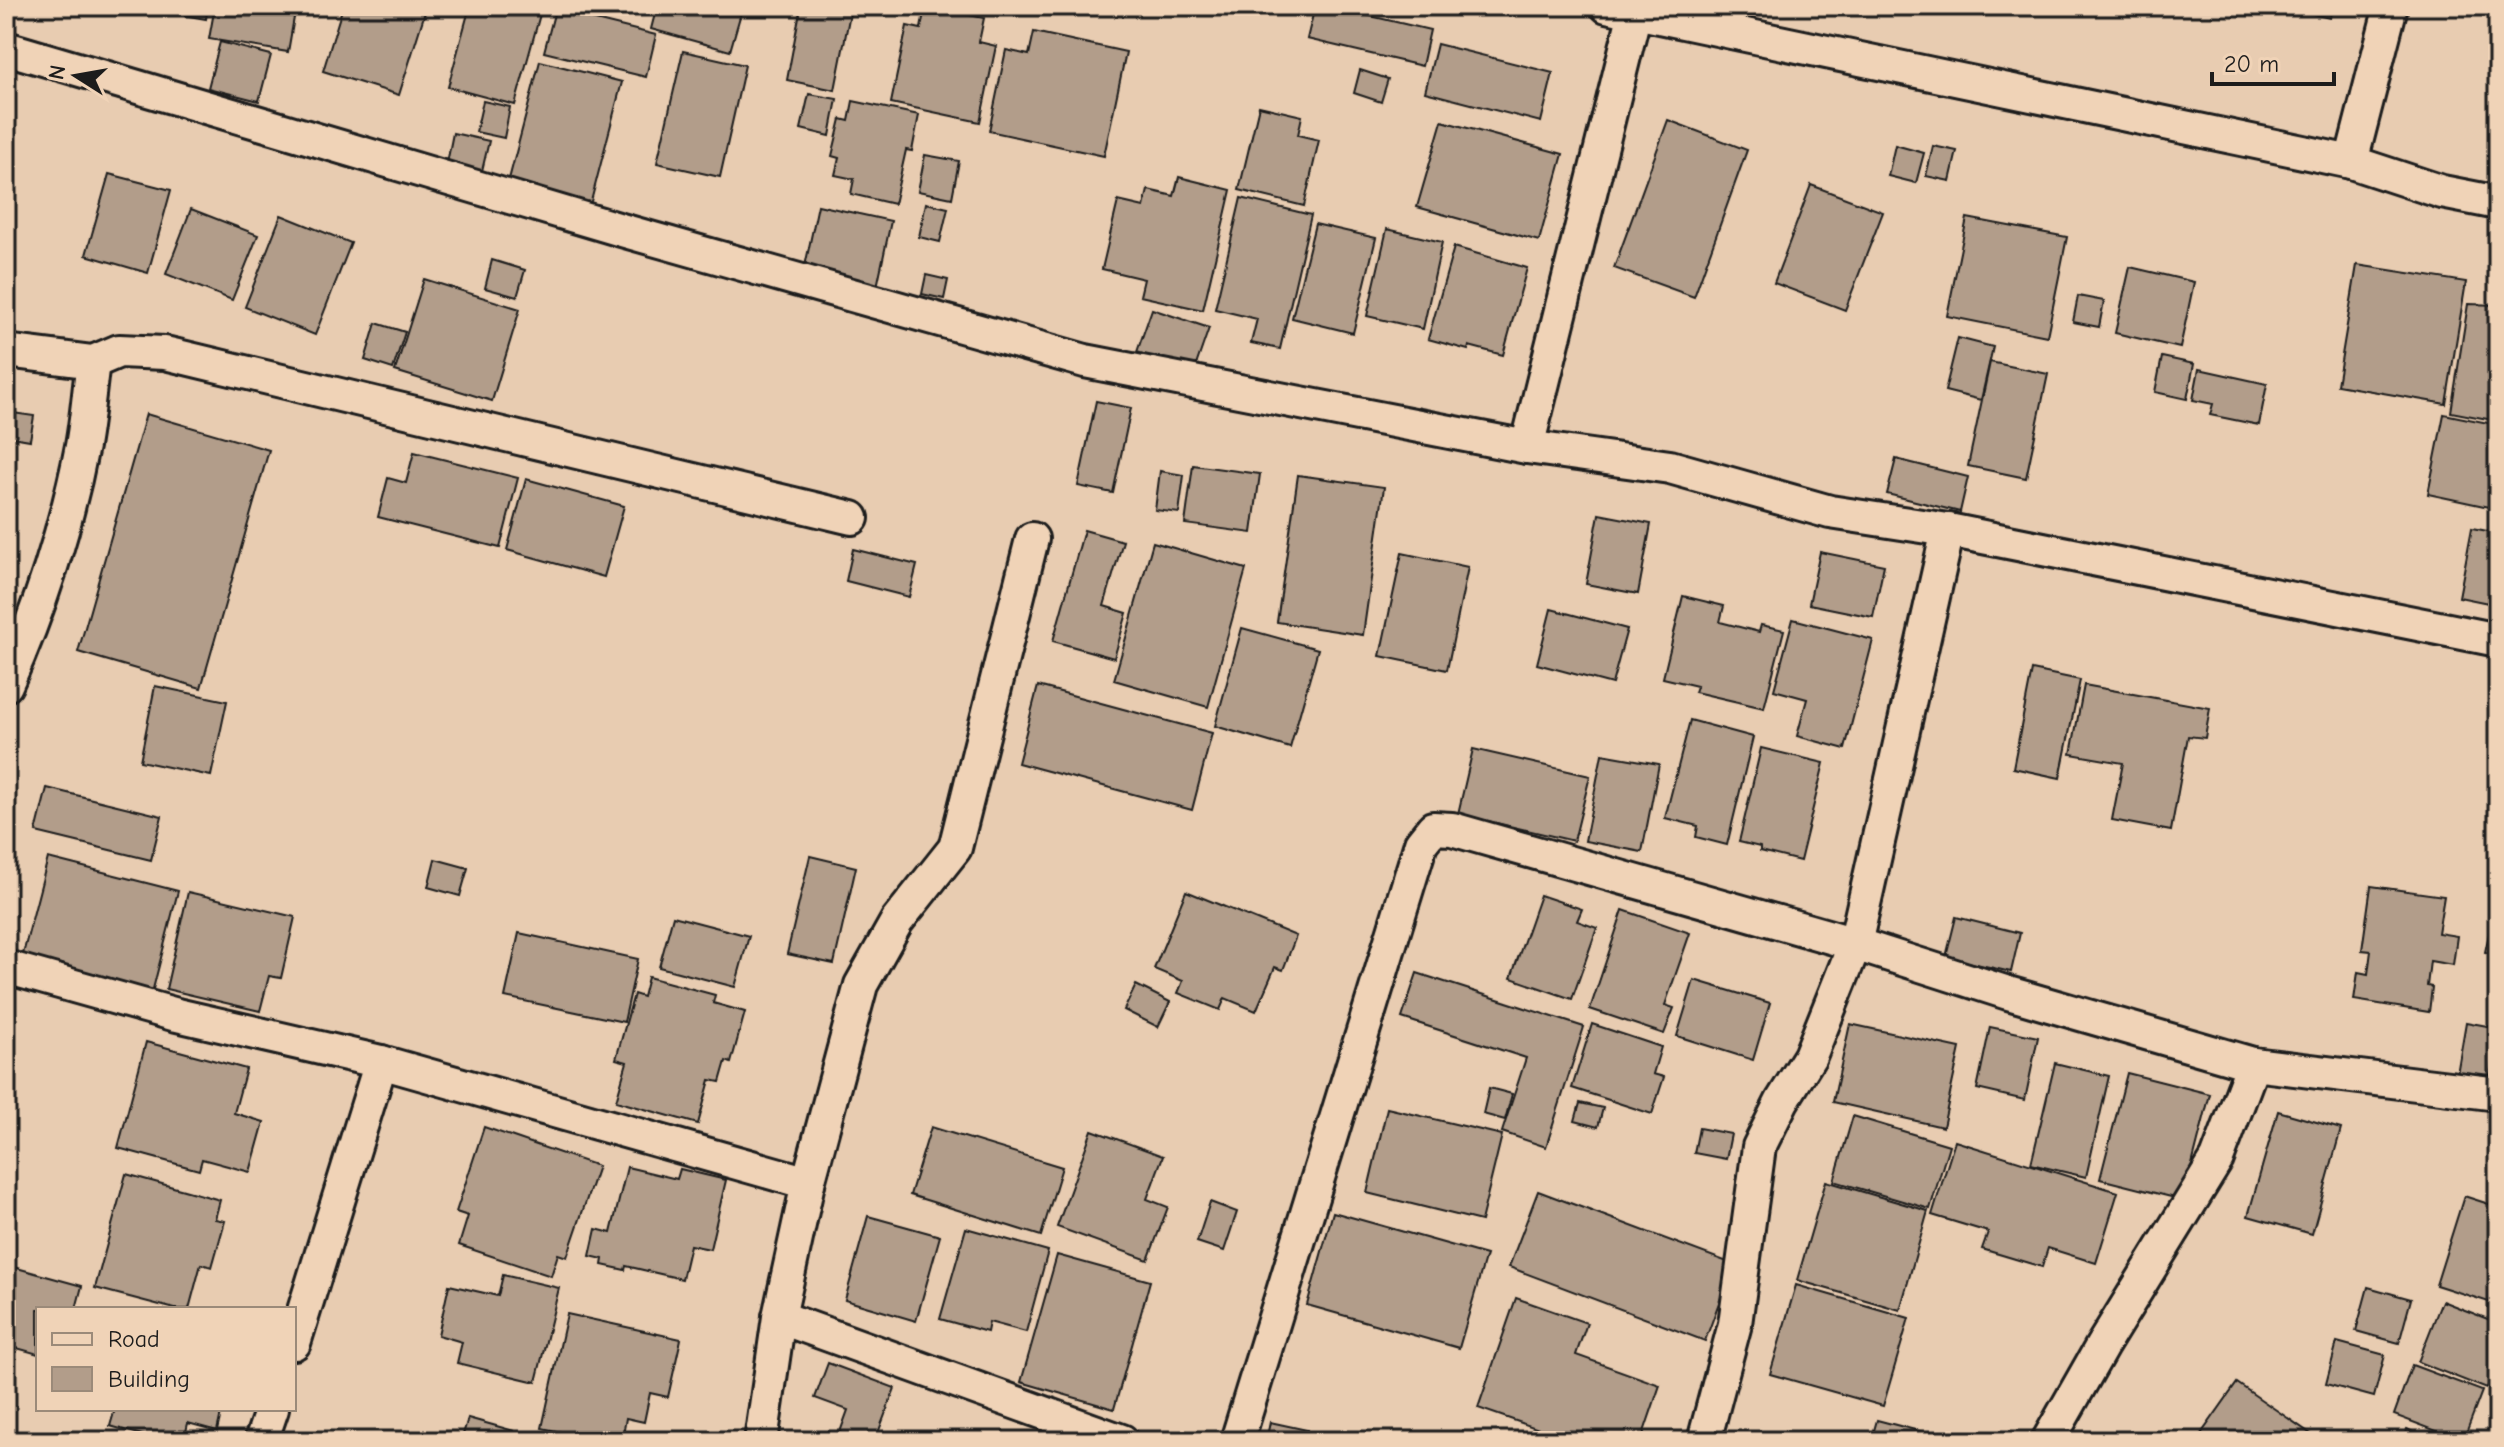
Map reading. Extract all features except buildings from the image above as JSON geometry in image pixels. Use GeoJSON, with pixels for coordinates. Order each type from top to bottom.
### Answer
{"type":"FeatureCollection","features":[{"type":"Feature","properties":{"kind":"street"},"geometry":{"type":"LineString","coordinates":[[2351,162],[2391,6]]}},
{"type":"Feature","properties":{"kind":"street"},"geometry":{"type":"LineString","coordinates":[[1527,447],[1621,9],[2351,162],[2442,192],[2498,203]]}},
{"type":"Feature","properties":{"kind":"street"},"geometry":{"type":"LineString","coordinates":[[6,48],[618,229],[1085,361],[1527,447],[1670,467],[1830,512],[1948,530],[2498,640]]}},
{"type":"Feature","properties":{"kind":"street"},"geometry":{"type":"LineString","coordinates":[[6,351],[93,362],[119,351],[165,353],[852,518]]}},
{"type":"Feature","properties":{"kind":"street"},"geometry":{"type":"LineString","coordinates":[[6,685],[21,651],[61,530],[82,445],[93,362]]}},
{"type":"Feature","properties":{"kind":"street"},"geometry":{"type":"LineString","coordinates":[[1704,1441],[1735,1324],[1759,1147],[1782,1101],[1810,1056],[1855,944],[1948,530]]}},
{"type":"Feature","properties":{"kind":"street"},"geometry":{"type":"LineString","coordinates":[[761,1441],[779,1317],[808,1183],[861,985],[897,921],[955,848],[1032,539]]}},
{"type":"Feature","properties":{"kind":"street"},"geometry":{"type":"LineString","coordinates":[[1237,1441],[1421,843],[1433,828],[1452,829],[1855,944],[2023,998],[2253,1064],[2498,1094]]}},
{"type":"Feature","properties":{"kind":"street"},"geometry":{"type":"LineString","coordinates":[[6,967],[177,1015],[381,1062],[808,1183]]}},
{"type":"Feature","properties":{"kind":"street"},"geometry":{"type":"LineString","coordinates":[[296,1337],[381,1062]]}},
{"type":"Feature","properties":{"kind":"street"},"geometry":{"type":"LineString","coordinates":[[2048,1441],[2102,1346],[2217,1159],[2253,1064]]}},
{"type":"Feature","properties":{"kind":"street"},"geometry":{"type":"LineString","coordinates":[[779,1317],[1122,1441]]}},
{"type":"Feature","properties":{"kind":"street"},"geometry":{"type":"LineString","coordinates":[[261,1441],[271,1411]]}}]}
